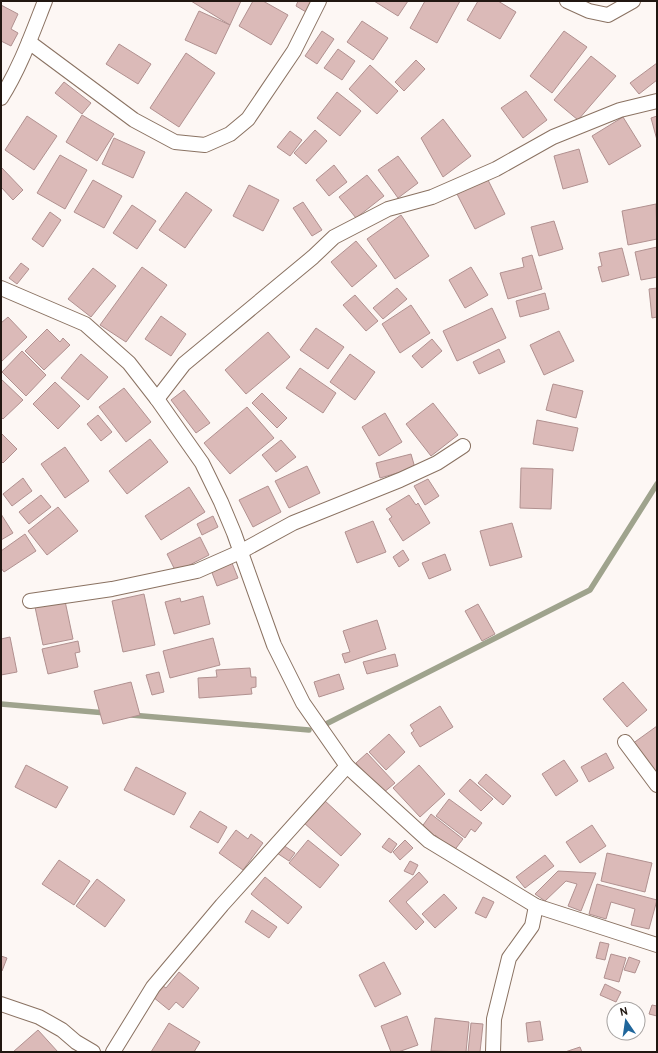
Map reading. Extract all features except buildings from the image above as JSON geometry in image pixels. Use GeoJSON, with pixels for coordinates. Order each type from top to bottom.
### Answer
{"type":"FeatureCollection","features":[{"type":"Feature","properties":{"kind":"street"},"geometry":{"type":"LineString","coordinates":[[1,98],[29,42],[45,1]]}},
{"type":"Feature","properties":{"kind":"street"},"geometry":{"type":"LineString","coordinates":[[29,42],[134,120],[175,142],[205,145],[230,134],[248,119],[294,51],[319,1]]}},
{"type":"Feature","properties":{"kind":"street"},"geometry":{"type":"LineString","coordinates":[[567,1],[589,11],[608,15],[633,1]]}},
{"type":"Feature","properties":{"kind":"street"},"geometry":{"type":"LineString","coordinates":[[157,399],[184,364],[313,257],[334,237],[388,210],[432,197],[496,169],[553,137],[620,110],[657,101]]}},
{"type":"Feature","properties":{"kind":"street"},"geometry":{"type":"LineString","coordinates":[[1,288],[85,324],[129,363],[157,399],[202,463],[221,502],[274,645],[303,703],[347,766],[429,841],[536,906],[657,945]]}},
{"type":"Feature","properties":{"kind":"street"},"geometry":{"type":"LineString","coordinates":[[30,601],[112,589],[197,571],[240,552],[293,523],[400,480],[437,463],[463,446]]}},
{"type":"Feature","properties":{"kind":"street"},"geometry":{"type":"LineString","coordinates":[[625,742],[657,785]]}},
{"type":"Feature","properties":{"kind":"street"},"geometry":{"type":"LineString","coordinates":[[113,1052],[153,987],[222,905],[347,766]]}},
{"type":"Feature","properties":{"kind":"street"},"geometry":{"type":"LineString","coordinates":[[493,1052],[494,1019],[509,958],[532,926],[536,906]]}},
{"type":"Feature","properties":{"kind":"street"},"geometry":{"type":"LineString","coordinates":[[1,1004],[39,1017],[62,1030],[76,1042],[93,1052]]}},
{"type":"Feature","properties":{"kind":"waterway"},"geometry":{"type":"LineString","coordinates":[[326,724],[590,590],[657,484]]}},
{"type":"Feature","properties":{"kind":"waterway"},"geometry":{"type":"LineString","coordinates":[[1,704],[106,713]]}},
{"type":"Feature","properties":{"kind":"waterway"},"geometry":{"type":"LineString","coordinates":[[131,715],[309,730]]}}]}
